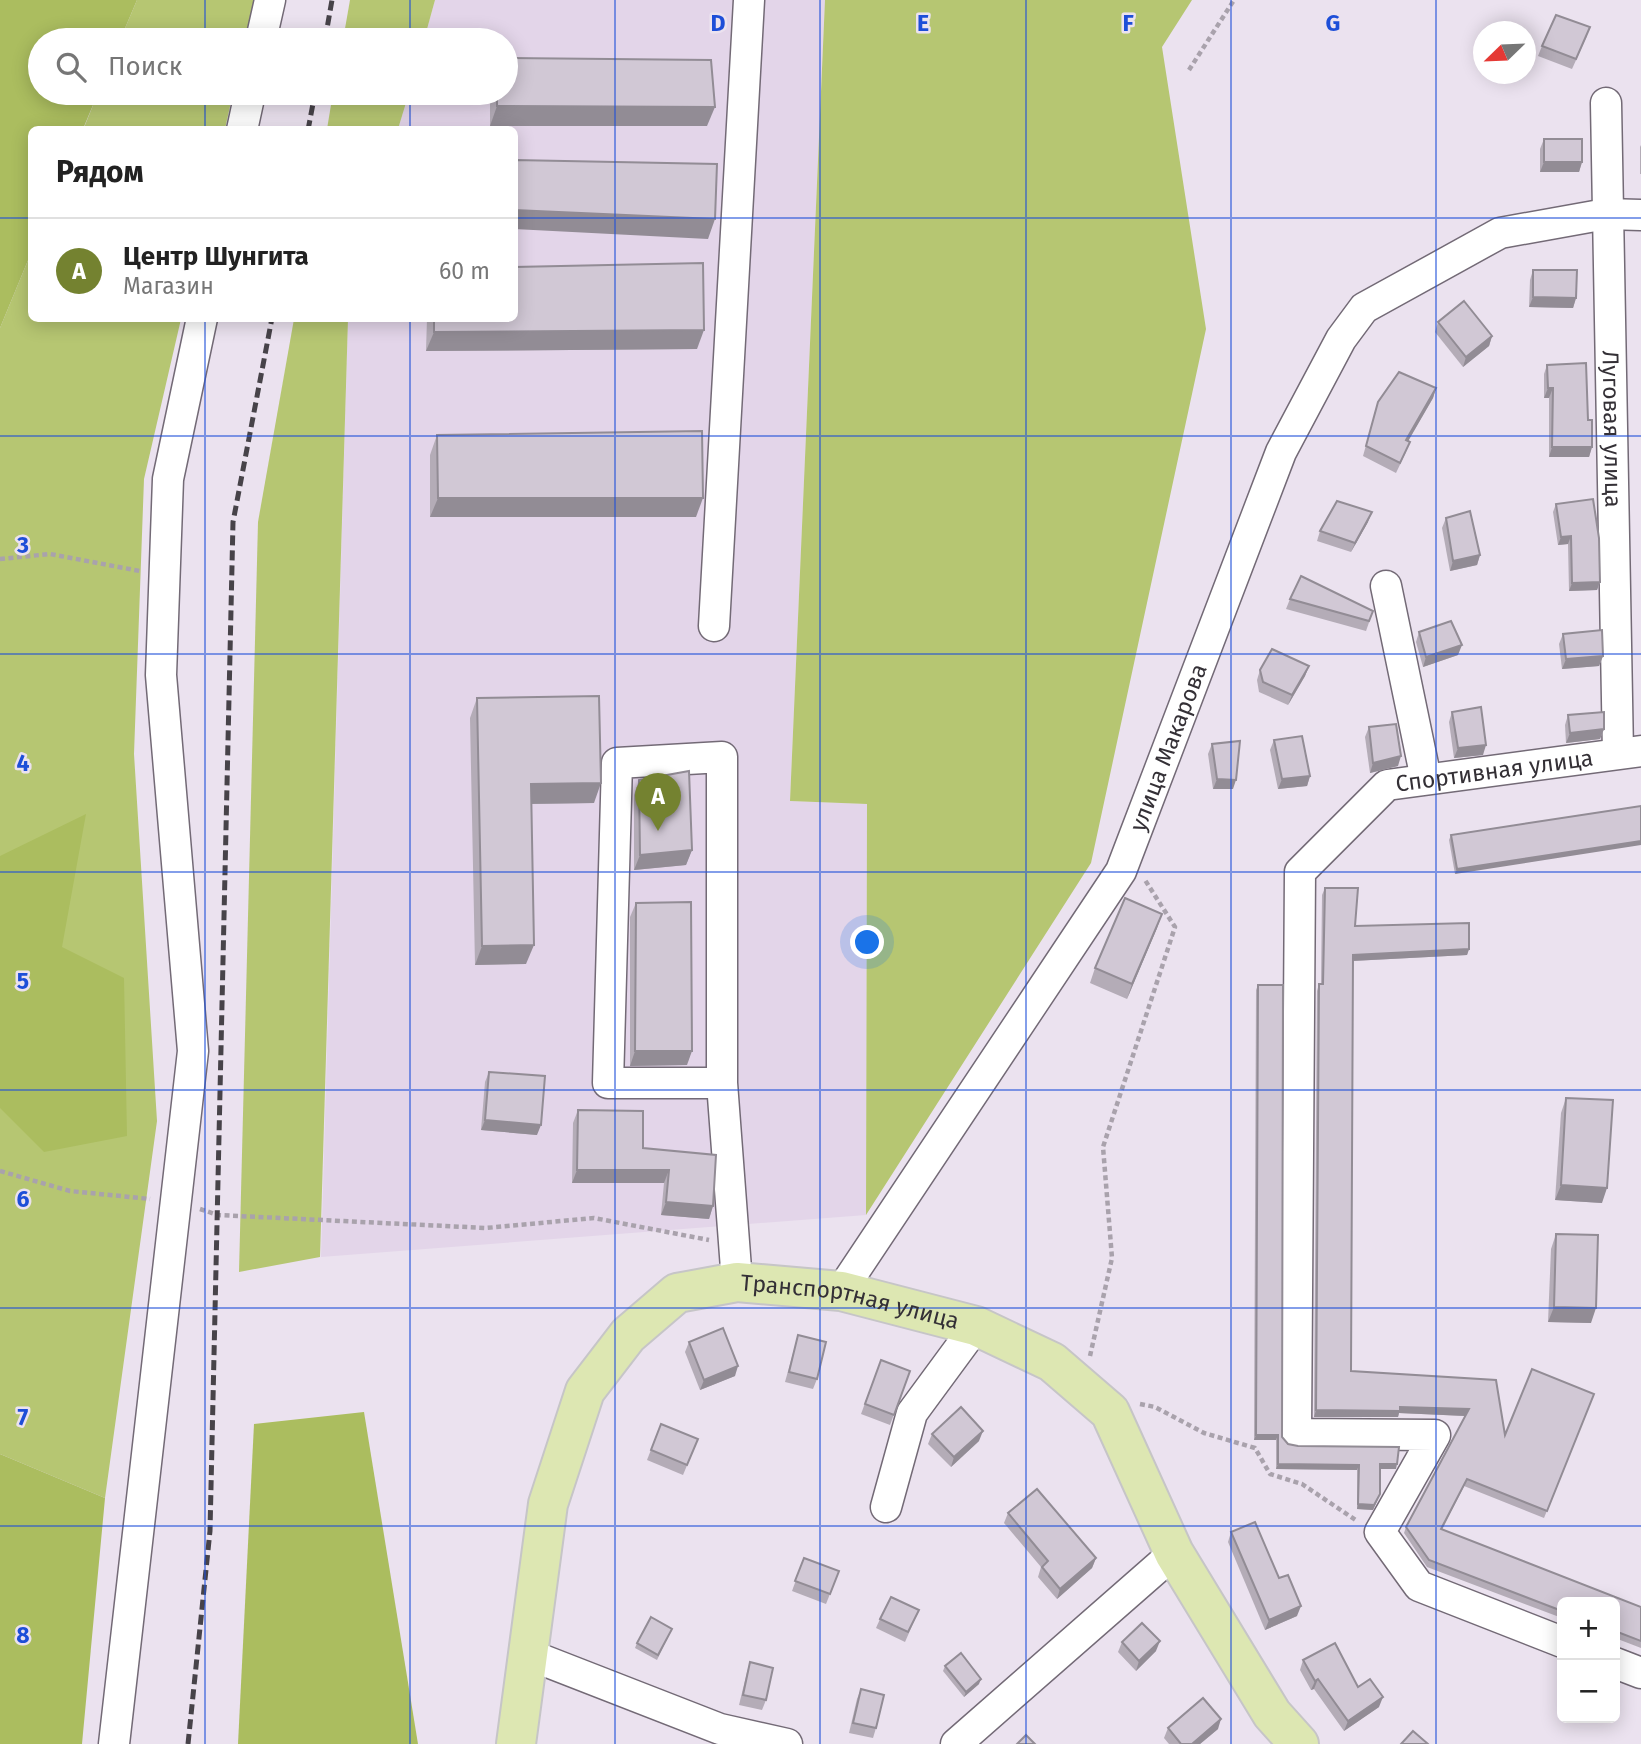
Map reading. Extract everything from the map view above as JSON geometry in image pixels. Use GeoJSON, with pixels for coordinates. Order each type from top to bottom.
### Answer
{"type":"FeatureCollection","features":[{"type":"Feature","properties":{"kind":"main road","name":"Транспортная улица"},"geometry":{"type":"LineString","coordinates":[[516,1744],[530,1655],[548,1504],[585,1391],[628,1335],[677,1293],[737,1282],[841,1291],[976,1326],[1052,1362],[1110,1412],[1174,1553],[1272,1714],[1299,1744]]}},
{"type":"Feature","properties":{"kind":"street"},"geometry":{"type":"LineString","coordinates":[[264,28],[270,0]]}},
{"type":"Feature","properties":{"kind":"street"},"geometry":{"type":"LineString","coordinates":[[714,626],[749,0]]}},
{"type":"Feature","properties":{"kind":"street","name":"Луговая улица"},"geometry":{"type":"LineString","coordinates":[[1606,103],[1606,214],[1630,752]]}},
{"type":"Feature","properties":{"kind":"street"},"geometry":{"type":"LineString","coordinates":[[243,126],[247,105]]}},
{"type":"Feature","properties":{"kind":"street","name":"улица Макарова"},"geometry":{"type":"LineString","coordinates":[[841,1291],[1121,871],[1281,452],[1341,339],[1364,308],[1500,233],[1606,214],[1641,215]]}},
{"type":"Feature","properties":{"kind":"street"},"geometry":{"type":"LineString","coordinates":[[114,1744],[193,1051],[161,675],[168,479],[201,322]]}},
{"type":"Feature","properties":{"kind":"street"},"geometry":{"type":"LineString","coordinates":[[1386,586],[1426,779]]}},
{"type":"Feature","properties":{"kind":"street","name":"Спортивная улица"},"geometry":{"type":"LineString","coordinates":[[1380,1532],[1435,1435],[1296,1434],[1300,873],[1387,785],[1630,752]]}},
{"type":"Feature","properties":{"kind":"street"},"geometry":{"type":"LineString","coordinates":[[722,1083],[608,1083],[617,763],[722,757],[722,1083],[737,1282]]}},
{"type":"Feature","properties":{"kind":"street"},"geometry":{"type":"LineString","coordinates":[[886,1507],[912,1413],[976,1326]]}},
{"type":"Feature","properties":{"kind":"street"},"geometry":{"type":"LineString","coordinates":[[1380,1532],[1419,1586],[1557,1640]]}},
{"type":"Feature","properties":{"kind":"street"},"geometry":{"type":"LineString","coordinates":[[956,1744],[1174,1553]]}},
{"type":"Feature","properties":{"kind":"street"},"geometry":{"type":"LineString","coordinates":[[530,1655],[720,1729],[787,1744]]}},
{"type":"Feature","properties":{"kind":"path"},"geometry":{"type":"LineString","coordinates":[[1189,70],[1234,0]]}},
{"type":"Feature","properties":{"kind":"path"},"geometry":{"type":"LineString","coordinates":[[0,559],[50,554],[164,576]]}},
{"type":"Feature","properties":{"kind":"path"},"geometry":{"type":"LineString","coordinates":[[1083,1388],[1112,1258],[1103,1147],[1175,927],[1128,854]]}},
{"type":"Feature","properties":{"kind":"path"},"geometry":{"type":"LineString","coordinates":[[0,1171],[70,1191],[176,1202],[218,1215],[486,1228],[594,1218],[733,1244]]}},
{"type":"Feature","properties":{"kind":"path"},"geometry":{"type":"LineString","coordinates":[[1131,1401],[1155,1408],[1204,1433],[1255,1448],[1270,1474],[1302,1483],[1356,1520],[1380,1532]]}},
{"type":"Feature","properties":{"kind":"shaded area"},"geometry":{"type":"Polygon","coordinates":[[[435,0],[825,0],[790,801],[867,804],[866,1215],[321,1257],[348,322],[518,322],[518,126],[399,126],[405,105],[518,105],[518,28],[427,28],[435,0]]]}},
{"type":"Feature","properties":{"kind":"green space"},"geometry":{"type":"Polygon","coordinates":[[[0,0],[137,0],[125,28],[28,28],[28,105],[93,105],[84,126],[28,126],[28,260],[0,328],[0,0]]]}},
{"type":"Feature","properties":{"kind":"green space"},"geometry":{"type":"Polygon","coordinates":[[[137,0],[255,0],[248,28],[125,28],[137,0]]]}},
{"type":"Feature","properties":{"kind":"green space"},"geometry":{"type":"Polygon","coordinates":[[[350,0],[435,0],[427,28],[345,28],[350,0]]]}},
{"type":"Feature","properties":{"kind":"green space"},"geometry":{"type":"Polygon","coordinates":[[[825,0],[1192,0],[1162,47],[1206,329],[1091,863],[866,1215],[867,804],[790,801],[825,0]]]}},
{"type":"Feature","properties":{"kind":"green space"},"geometry":{"type":"Polygon","coordinates":[[[93,105],[230,105],[226,126],[85,126],[93,105]]]}},
{"type":"Feature","properties":{"kind":"green space"},"geometry":{"type":"Polygon","coordinates":[[[331,105],[405,105],[399,126],[328,126],[331,105]]]}},
{"type":"Feature","properties":{"kind":"green space"},"geometry":{"type":"Polygon","coordinates":[[[28,260],[28,322],[180,322],[144,479],[134,754],[157,1121],[105,1498],[0,1454],[0,328],[28,260]]]}},
{"type":"Feature","properties":{"kind":"green space"},"geometry":{"type":"Polygon","coordinates":[[[293,322],[348,322],[320,1257],[239,1272],[258,522],[293,322]]]}},
{"type":"Feature","properties":{"kind":"green space"},"geometry":{"type":"Polygon","coordinates":[[[86,814],[62,947],[124,978],[127,1136],[44,1152],[0,1108],[0,856],[86,814]]]}},
{"type":"Feature","properties":{"kind":"green space"},"geometry":{"type":"Polygon","coordinates":[[[364,1412],[418,1744],[238,1744],[254,1424],[364,1412]]]}},
{"type":"Feature","properties":{"kind":"green space"},"geometry":{"type":"Polygon","coordinates":[[[0,1454],[105,1498],[82,1744],[0,1744],[0,1454]]]}},
{"type":"Feature","properties":{"kind":"building"},"geometry":{"type":"Polygon","coordinates":[[[1556,15],[1590,27],[1576,59],[1542,46],[1556,15]]]}},
{"type":"Feature","properties":{"kind":"building"},"geometry":{"type":"Polygon","coordinates":[[[518,58],[711,60],[715,107],[497,106],[518,105],[518,58]]]}},
{"type":"Feature","properties":{"kind":"building"},"geometry":{"type":"Polygon","coordinates":[[[1544,139],[1582,139],[1582,162],[1544,162],[1544,139]]]}},
{"type":"Feature","properties":{"kind":"building"},"geometry":{"type":"Polygon","coordinates":[[[518,160],[717,164],[715,219],[518,210],[518,160]]]}},
{"type":"Feature","properties":{"kind":"building"},"geometry":{"type":"Polygon","coordinates":[[[703,263],[704,330],[434,332],[434,322],[518,322],[518,267],[703,263]]]}},
{"type":"Feature","properties":{"kind":"building"},"geometry":{"type":"Polygon","coordinates":[[[1533,270],[1577,270],[1576,298],[1533,297],[1533,270]]]}},
{"type":"Feature","properties":{"kind":"building"},"geometry":{"type":"Polygon","coordinates":[[[1464,301],[1492,336],[1466,357],[1438,322],[1464,301]]]}},
{"type":"Feature","properties":{"kind":"building"},"geometry":{"type":"Polygon","coordinates":[[[1586,363],[1592,447],[1552,447],[1553,388],[1548,388],[1547,365],[1586,363]]]}},
{"type":"Feature","properties":{"kind":"building"},"geometry":{"type":"Polygon","coordinates":[[[1399,372],[1436,388],[1406,440],[1410,442],[1400,463],[1366,446],[1378,402],[1399,372]]]}},
{"type":"Feature","properties":{"kind":"building"},"geometry":{"type":"Polygon","coordinates":[[[702,431],[703,498],[438,498],[437,435],[702,431]]]}},
{"type":"Feature","properties":{"kind":"building"},"geometry":{"type":"Polygon","coordinates":[[[1593,499],[1599,538],[1600,582],[1572,583],[1571,536],[1561,537],[1556,504],[1593,499]]]}},
{"type":"Feature","properties":{"kind":"building"},"geometry":{"type":"Polygon","coordinates":[[[1337,501],[1372,512],[1355,543],[1320,531],[1337,501]]]}},
{"type":"Feature","properties":{"kind":"building"},"geometry":{"type":"Polygon","coordinates":[[[1470,511],[1480,555],[1453,561],[1446,518],[1470,511]]]}},
{"type":"Feature","properties":{"kind":"building"},"geometry":{"type":"Polygon","coordinates":[[[1301,576],[1373,611],[1369,621],[1290,599],[1301,576]]]}},
{"type":"Feature","properties":{"kind":"building"},"geometry":{"type":"Polygon","coordinates":[[[1451,621],[1462,645],[1426,657],[1419,632],[1451,621]]]}},
{"type":"Feature","properties":{"kind":"building"},"geometry":{"type":"Polygon","coordinates":[[[1602,630],[1603,656],[1566,659],[1563,634],[1602,630]]]}},
{"type":"Feature","properties":{"kind":"building"},"geometry":{"type":"Polygon","coordinates":[[[1272,649],[1309,666],[1292,695],[1263,682],[1260,670],[1272,649]]]}},
{"type":"Feature","properties":{"kind":"building"},"geometry":{"type":"Polygon","coordinates":[[[599,696],[601,783],[531,784],[534,945],[482,946],[477,698],[599,696]]]}},
{"type":"Feature","properties":{"kind":"building"},"geometry":{"type":"Polygon","coordinates":[[[1481,707],[1486,745],[1458,748],[1452,712],[1481,707]]]}},
{"type":"Feature","properties":{"kind":"building"},"geometry":{"type":"Polygon","coordinates":[[[1604,712],[1604,729],[1570,733],[1568,715],[1604,712]]]}},
{"type":"Feature","properties":{"kind":"building"},"geometry":{"type":"Polygon","coordinates":[[[1396,724],[1401,756],[1373,763],[1369,727],[1396,724]]]}},
{"type":"Feature","properties":{"kind":"building"},"geometry":{"type":"Polygon","coordinates":[[[1302,736],[1310,776],[1282,779],[1274,740],[1302,736]]]}},
{"type":"Feature","properties":{"kind":"building"},"geometry":{"type":"Polygon","coordinates":[[[1240,741],[1236,780],[1217,779],[1212,744],[1240,741]]]}},
{"type":"Feature","properties":{"kind":"building"},"geometry":{"type":"Polygon","coordinates":[[[689,771],[692,850],[640,855],[639,780],[689,771]]]}},
{"type":"Feature","properties":{"kind":"building"},"geometry":{"type":"Polygon","coordinates":[[[1641,806],[1641,841],[1457,869],[1451,835],[1641,806]]]}},
{"type":"Feature","properties":{"kind":"building"},"geometry":{"type":"Polygon","coordinates":[[[1325,888],[1358,888],[1355,926],[1469,923],[1469,949],[1353,955],[1351,1371],[1496,1380],[1505,1435],[1532,1369],[1594,1394],[1547,1511],[1467,1479],[1441,1529],[1615,1597],[1557,1597],[1557,1609],[1429,1560],[1406,1527],[1469,1409],[1400,1407],[1400,1411],[1316,1410],[1319,984],[1323,984],[1325,888]]]}},
{"type":"Feature","properties":{"kind":"building"},"geometry":{"type":"Polygon","coordinates":[[[1125,898],[1162,914],[1132,984],[1095,968],[1125,898]]]}},
{"type":"Feature","properties":{"kind":"building"},"geometry":{"type":"Polygon","coordinates":[[[691,902],[692,1051],[635,1051],[636,903],[691,902]]]}},
{"type":"Feature","properties":{"kind":"building"},"geometry":{"type":"Polygon","coordinates":[[[1258,985],[1283,985],[1282,1437],[1288,1444],[1298,1446],[1399,1447],[1397,1464],[1380,1464],[1380,1494],[1374,1505],[1358,1504],[1359,1465],[1278,1464],[1278,1435],[1256,1435],[1258,985]]]}},
{"type":"Feature","properties":{"kind":"building"},"geometry":{"type":"Polygon","coordinates":[[[489,1072],[545,1076],[541,1125],[485,1120],[489,1072]]]}},
{"type":"Feature","properties":{"kind":"building"},"geometry":{"type":"Polygon","coordinates":[[[1566,1098],[1613,1100],[1607,1188],[1561,1185],[1566,1098]]]}},
{"type":"Feature","properties":{"kind":"building"},"geometry":{"type":"Polygon","coordinates":[[[578,1110],[643,1111],[643,1148],[716,1155],[713,1206],[666,1202],[669,1170],[577,1170],[578,1110]]]}},
{"type":"Feature","properties":{"kind":"building"},"geometry":{"type":"Polygon","coordinates":[[[1556,1234],[1598,1235],[1596,1308],[1554,1307],[1556,1234]]]}},
{"type":"Feature","properties":{"kind":"building"},"geometry":{"type":"Polygon","coordinates":[[[723,1328],[738,1366],[704,1380],[689,1342],[723,1328]]]}},
{"type":"Feature","properties":{"kind":"building"},"geometry":{"type":"Polygon","coordinates":[[[798,1335],[826,1342],[817,1379],[789,1372],[798,1335]]]}},
{"type":"Feature","properties":{"kind":"building"},"geometry":{"type":"Polygon","coordinates":[[[881,1360],[910,1371],[894,1415],[865,1404],[881,1360]]]}},
{"type":"Feature","properties":{"kind":"building"},"geometry":{"type":"Polygon","coordinates":[[[961,1407],[983,1431],[954,1457],[932,1434],[961,1407]]]}},
{"type":"Feature","properties":{"kind":"building"},"geometry":{"type":"Polygon","coordinates":[[[661,1424],[698,1439],[687,1465],[651,1450],[661,1424]]]}},
{"type":"Feature","properties":{"kind":"building"},"geometry":{"type":"Polygon","coordinates":[[[1037,1489],[1096,1558],[1060,1589],[1042,1567],[1048,1561],[1008,1513],[1037,1489]]]}},
{"type":"Feature","properties":{"kind":"building"},"geometry":{"type":"Polygon","coordinates":[[[1255,1522],[1279,1578],[1288,1575],[1301,1606],[1269,1620],[1231,1532],[1255,1522]]]}},
{"type":"Feature","properties":{"kind":"building"},"geometry":{"type":"Polygon","coordinates":[[[804,1558],[839,1571],[830,1594],[795,1581],[804,1558]]]}},
{"type":"Feature","properties":{"kind":"building"},"geometry":{"type":"Polygon","coordinates":[[[891,1597],[919,1610],[908,1632],[880,1619],[891,1597]]]}},
{"type":"Feature","properties":{"kind":"building"},"geometry":{"type":"Polygon","coordinates":[[[1620,1599],[1641,1607],[1641,1641],[1620,1633],[1620,1599]]]}},
{"type":"Feature","properties":{"kind":"building"},"geometry":{"type":"Polygon","coordinates":[[[651,1617],[672,1629],[658,1655],[637,1643],[651,1617]]]}},
{"type":"Feature","properties":{"kind":"building"},"geometry":{"type":"Polygon","coordinates":[[[1142,1623],[1160,1641],[1139,1661],[1122,1642],[1142,1623]]]}},
{"type":"Feature","properties":{"kind":"building"},"geometry":{"type":"Polygon","coordinates":[[[1335,1643],[1358,1687],[1370,1679],[1383,1697],[1348,1721],[1318,1679],[1315,1681],[1303,1660],[1335,1643]]]}},
{"type":"Feature","properties":{"kind":"building"},"geometry":{"type":"Polygon","coordinates":[[[961,1653],[981,1679],[966,1692],[945,1666],[961,1653]]]}},
{"type":"Feature","properties":{"kind":"building"},"geometry":{"type":"Polygon","coordinates":[[[750,1662],[773,1668],[766,1700],[743,1695],[750,1662]]]}},
{"type":"Feature","properties":{"kind":"building"},"geometry":{"type":"Polygon","coordinates":[[[861,1689],[884,1695],[876,1728],[853,1723],[861,1689]]]}},
{"type":"Feature","properties":{"kind":"building"},"geometry":{"type":"Polygon","coordinates":[[[1203,1698],[1221,1719],[1192,1744],[1181,1744],[1168,1728],[1203,1698]]]}},
{"type":"Feature","properties":{"kind":"building"},"geometry":{"type":"Polygon","coordinates":[[[1413,1731],[1428,1744],[1401,1744],[1413,1731]]]}},
{"type":"Feature","properties":{"kind":"building"},"geometry":{"type":"Polygon","coordinates":[[[1026,1735],[1035,1744],[1017,1744],[1026,1735]]]}},
{"type":"Feature","properties":{"kind":"railway"},"geometry":{"type":"LineString","coordinates":[[327,28],[332,0]]}},
{"type":"Feature","properties":{"kind":"railway"},"geometry":{"type":"LineString","coordinates":[[309,126],[313,105]]}},
{"type":"Feature","properties":{"kind":"railway"},"geometry":{"type":"LineString","coordinates":[[188,1744],[210,1531],[233,522],[271,322]]}},
{"type":"Feature","properties":{"kind":"place","name":"Центр Шунгита"},"geometry":{"type":"Point","coordinates":[658,831]}}]}
